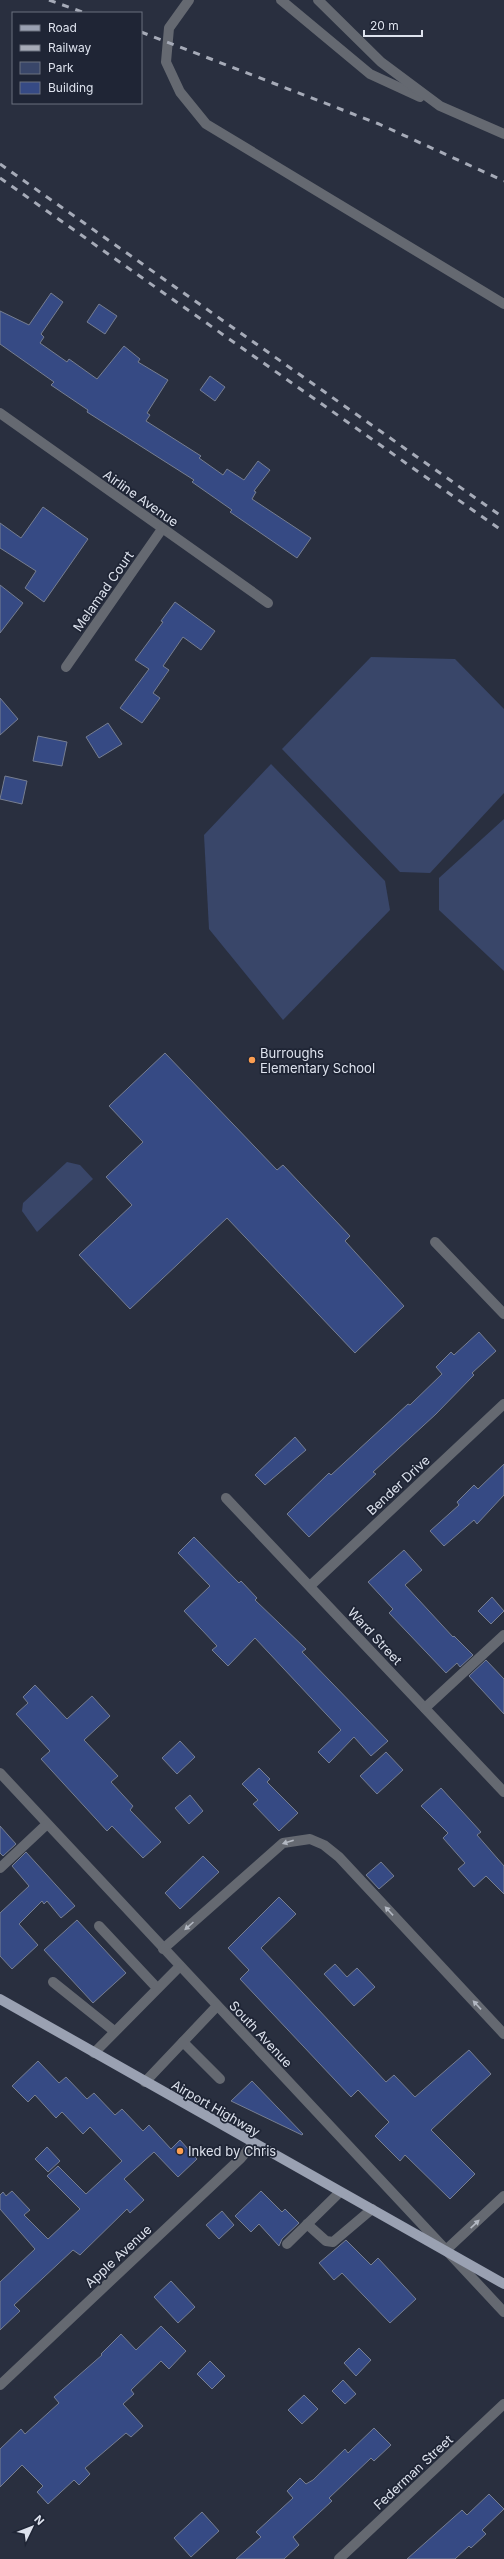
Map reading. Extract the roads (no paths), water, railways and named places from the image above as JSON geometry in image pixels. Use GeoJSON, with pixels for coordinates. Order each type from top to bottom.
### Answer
{"type":"FeatureCollection","features":[{"type":"Feature","properties":{"kind":"main road","name":"Airport Highway"},"geometry":{"type":"LineString","coordinates":[[0,1999],[253,2144],[446,2250],[504,2284]]}},
{"type":"Feature","properties":{"kind":"street"},"geometry":{"type":"LineString","coordinates":[[189,0],[169,28],[166,62],[180,92],[206,124],[504,304]]}},
{"type":"Feature","properties":{"kind":"street"},"geometry":{"type":"LineString","coordinates":[[281,0],[370,74],[504,134]]}},
{"type":"Feature","properties":{"kind":"street"},"geometry":{"type":"LineString","coordinates":[[318,0],[381,62],[440,106]]}},
{"type":"Feature","properties":{"kind":"street","name":"Airline Avenue"},"geometry":{"type":"LineString","coordinates":[[0,413],[268,603]]}},
{"type":"Feature","properties":{"kind":"street","name":"Melamad Court"},"geometry":{"type":"LineString","coordinates":[[66,667],[162,529]]}},
{"type":"Feature","properties":{"kind":"street"},"geometry":{"type":"LineString","coordinates":[[435,1242],[504,1314]]}},
{"type":"Feature","properties":{"kind":"street","name":"Bender Drive"},"geometry":{"type":"LineString","coordinates":[[310,1586],[504,1404]]}},
{"type":"Feature","properties":{"kind":"street","name":"Ward Street"},"geometry":{"type":"LineString","coordinates":[[226,1498],[504,1792]]}},
{"type":"Feature","properties":{"kind":"street"},"geometry":{"type":"LineString","coordinates":[[425,1708],[504,1635]]}},
{"type":"Feature","properties":{"kind":"street","name":"South Avenue"},"geometry":{"type":"LineString","coordinates":[[0,1773],[504,2312]]}},
{"type":"Feature","properties":{"kind":"street"},"geometry":{"type":"LineString","coordinates":[[0,1868],[47,1824]]}},
{"type":"Feature","properties":{"kind":"street"},"geometry":{"type":"LineString","coordinates":[[163,1949],[283,1843],[310,1839],[324,1845],[339,1857],[504,2034]]}},
{"type":"Feature","properties":{"kind":"street"},"geometry":{"type":"LineString","coordinates":[[99,1926],[157,1988]]}},
{"type":"Feature","properties":{"kind":"street"},"geometry":{"type":"LineString","coordinates":[[94,2052],[114,2030],[180,1966]]}},
{"type":"Feature","properties":{"kind":"street"},"geometry":{"type":"LineString","coordinates":[[53,1982],[114,2030]]}},
{"type":"Feature","properties":{"kind":"street"},"geometry":{"type":"LineString","coordinates":[[145,2082],[217,2006]]}},
{"type":"Feature","properties":{"kind":"street"},"geometry":{"type":"LineString","coordinates":[[183,2042],[220,2079]]}},
{"type":"Feature","properties":{"kind":"street","name":"Apple Avenue"},"geometry":{"type":"LineString","coordinates":[[0,2385],[241,2158],[253,2144]]}},
{"type":"Feature","properties":{"kind":"street"},"geometry":{"type":"LineString","coordinates":[[287,2244],[340,2192]]}},
{"type":"Feature","properties":{"kind":"street"},"geometry":{"type":"LineString","coordinates":[[446,2250],[504,2196]]}},
{"type":"Feature","properties":{"kind":"street"},"geometry":{"type":"LineString","coordinates":[[307,2224],[326,2241],[333,2242],[372,2210]]}},
{"type":"Feature","properties":{"kind":"street","name":"Federman Street"},"geometry":{"type":"LineString","coordinates":[[339,2559],[504,2404]]}},
{"type":"Feature","properties":{"kind":"railway"},"geometry":{"type":"LineString","coordinates":[[49,0],[82,12]]}},
{"type":"Feature","properties":{"kind":"railway"},"geometry":{"type":"LineString","coordinates":[[142,32],[379,124],[504,181]]}},
{"type":"Feature","properties":{"kind":"railway"},"geometry":{"type":"LineString","coordinates":[[0,164],[504,518]]}},
{"type":"Feature","properties":{"kind":"railway"},"geometry":{"type":"LineString","coordinates":[[0,178],[504,532]]}},
{"type":"Feature","properties":{"kind":"place","name":"Burroughs Elementary School"},"geometry":{"type":"Point","coordinates":[252,1060]}},
{"type":"Feature","properties":{"kind":"place","name":"Inked by Chris"},"geometry":{"type":"Point","coordinates":[180,2151]}}]}
